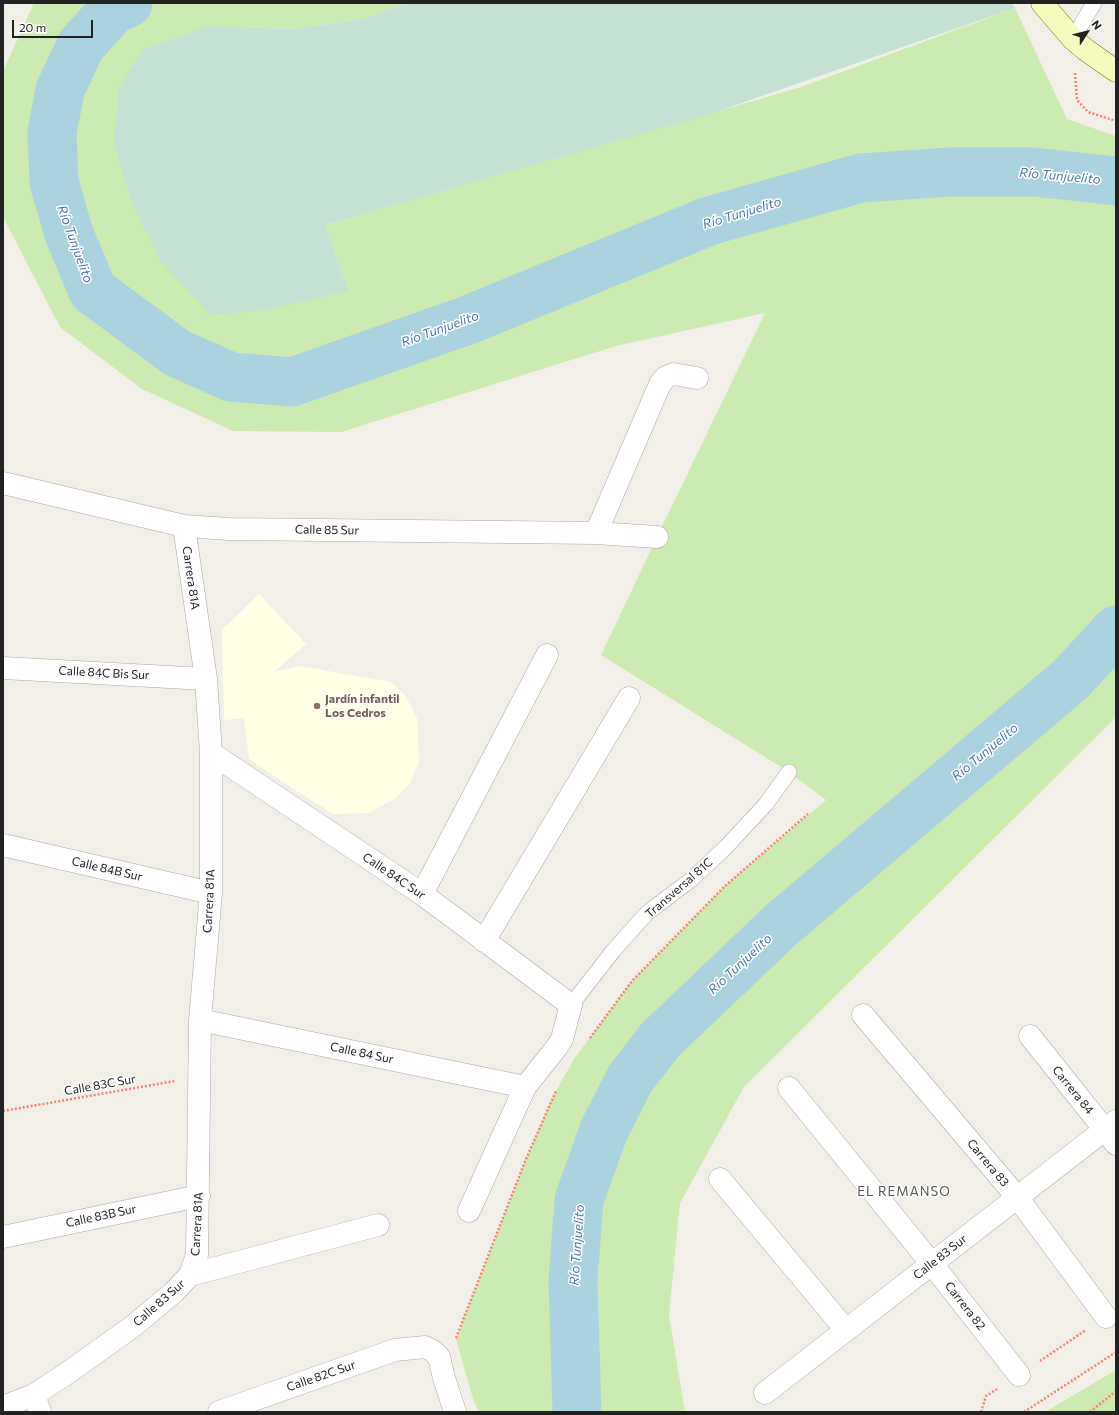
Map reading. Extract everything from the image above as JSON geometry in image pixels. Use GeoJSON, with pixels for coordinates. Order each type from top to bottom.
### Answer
{"type":"FeatureCollection","features":[{"type":"Feature","properties":{"kind":"street"},"geometry":{"type":"LineString","coordinates":[[1042,3],[1073,39],[1116,71]]}},
{"type":"Feature","properties":{"kind":"street"},"geometry":{"type":"LineString","coordinates":[[596,533],[660,384],[666,377],[673,374],[697,378]]}},
{"type":"Feature","properties":{"kind":"street","name":"Calle 85 Sur"},"geometry":{"type":"LineString","coordinates":[[3,483],[184,526],[229,529],[596,533],[657,537]]}},
{"type":"Feature","properties":{"kind":"street","name":"Carrera 81A"},"geometry":{"type":"LineString","coordinates":[[184,526],[206,679],[211,753],[211,893],[200,1020],[197,1255],[190,1275]]}},
{"type":"Feature","properties":{"kind":"street"},"geometry":{"type":"LineString","coordinates":[[422,894],[547,655]]}},
{"type":"Feature","properties":{"kind":"street","name":"Calle 84C Bis Sur"},"geometry":{"type":"LineString","coordinates":[[3,668],[206,679]]}},
{"type":"Feature","properties":{"kind":"street"},"geometry":{"type":"LineString","coordinates":[[484,941],[629,698]]}},
{"type":"Feature","properties":{"kind":"street","name":"Calle 84C Sur"},"geometry":{"type":"LineString","coordinates":[[211,753],[422,894],[571,1005]]}},
{"type":"Feature","properties":{"kind":"street","name":"Calle 84B Sur"},"geometry":{"type":"LineString","coordinates":[[3,845],[211,893]]}},
{"type":"Feature","properties":{"kind":"street"},"geometry":{"type":"LineString","coordinates":[[469,1212],[525,1087],[562,1039],[571,1005]]}},
{"type":"Feature","properties":{"kind":"street","name":"Carrera 83"},"geometry":{"type":"LineString","coordinates":[[863,1015],[1017,1197],[1106,1317]]}},
{"type":"Feature","properties":{"kind":"street","name":"Calle 84 Sur"},"geometry":{"type":"LineString","coordinates":[[200,1020],[525,1087]]}},
{"type":"Feature","properties":{"kind":"street","name":"Carrera 84"},"geometry":{"type":"LineString","coordinates":[[1030,1036],[1112,1131]]}},
{"type":"Feature","properties":{"kind":"street","name":"Carrera 82"},"geometry":{"type":"LineString","coordinates":[[789,1088],[1019,1374]]}},
{"type":"Feature","properties":{"kind":"street","name":"Calle 83 Sur"},"geometry":{"type":"LineString","coordinates":[[765,1393],[1017,1197],[1112,1131]]}},
{"type":"Feature","properties":{"kind":"street"},"geometry":{"type":"LineString","coordinates":[[720,1179],[846,1330]]}},
{"type":"Feature","properties":{"kind":"street","name":"Calle 83B Sur"},"geometry":{"type":"LineString","coordinates":[[3,1237],[198,1196]]}},
{"type":"Feature","properties":{"kind":"street","name":"Calle 83 Sur"},"geometry":{"type":"LineString","coordinates":[[3,1408],[37,1403],[66,1374],[132,1326],[174,1292],[190,1275],[378,1225]]}},
{"type":"Feature","properties":{"kind":"street","name":"Calle 82C Sur"},"geometry":{"type":"LineString","coordinates":[[219,1412],[395,1350],[425,1347],[433,1351],[439,1357],[455,1412]]}},
{"type":"Feature","properties":{"kind":"lane"},"geometry":{"type":"LineString","coordinates":[[1073,39],[1094,3]]}},
{"type":"Feature","properties":{"kind":"lane","name":"Transversal 81C"},"geometry":{"type":"LineString","coordinates":[[571,1005],[613,951],[647,913],[692,878],[726,847],[766,804],[789,772]]}},
{"type":"Feature","properties":{"kind":"path"},"geometry":{"type":"LineString","coordinates":[[1073,39],[1078,100],[1088,112],[1116,121]]}},
{"type":"Feature","properties":{"kind":"path"},"geometry":{"type":"LineString","coordinates":[[587,1042],[632,981],[725,886],[808,814]]}},
{"type":"Feature","properties":{"kind":"path","name":"Calle 83C Sur"},"geometry":{"type":"LineString","coordinates":[[3,1111],[199,1077]]}},
{"type":"Feature","properties":{"kind":"path"},"geometry":{"type":"LineString","coordinates":[[456,1339],[526,1159],[552,1098],[560,1085]]}},
{"type":"Feature","properties":{"kind":"path"},"geometry":{"type":"LineString","coordinates":[[981,1412],[986,1396],[1106,1317]]}},
{"type":"Feature","properties":{"kind":"path"},"geometry":{"type":"LineString","coordinates":[[1024,1412],[1116,1352]]}},
{"type":"Feature","properties":{"kind":"path"},"geometry":{"type":"LineString","coordinates":[[1090,1412],[1116,1391]]}},
{"type":"Feature","properties":{"kind":"shaded area"},"geometry":{"type":"Polygon","coordinates":[[[408,3],[1012,3],[1015,8],[710,114],[325,225],[349,291],[266,310],[210,315],[161,261],[131,201],[114,143],[119,87],[144,49],[208,26],[295,29],[367,18],[408,3]]]}},
{"type":"Feature","properties":{"kind":"shaded area","name":"Jardín infantil Los Cedros"},"geometry":{"type":"Polygon","coordinates":[[[259,594],[306,644],[274,672],[300,666],[390,682],[405,695],[417,718],[419,761],[410,783],[396,798],[369,813],[333,814],[249,759],[244,718],[224,720],[222,630],[259,594]]]}},
{"type":"Feature","properties":{"kind":"green space"},"geometry":{"type":"Polygon","coordinates":[[[34,3],[408,3],[367,18],[295,29],[208,26],[349,291],[325,225],[801,87],[1015,8],[1067,119],[1116,136],[1116,717],[744,1087],[680,1203],[669,1315],[685,1412],[479,1412],[473,1399],[456,1339],[526,1159],[552,1098],[574,1059],[632,981],[725,886],[826,800],[789,772],[601,655],[765,313],[616,346],[341,432],[233,431],[142,389],[60,327],[3,217],[3,71],[34,3]]]}},
{"type":"Feature","properties":{"kind":"green space"},"geometry":{"type":"Polygon","coordinates":[[[1116,1370],[1116,1412],[1045,1412],[1116,1370]]]}},
{"type":"Feature","properties":{"kind":"waterway","name":"Río Tunjuelito"},"geometry":{"type":"LineString","coordinates":[[128,3],[113,10],[81,45],[60,90],[52,133],[54,182],[69,234],[93,291],[177,353],[231,377],[292,382],[468,320],[709,221],[861,178],[950,172],[1034,172],[1116,181]]}},
{"type":"Feature","properties":{"kind":"waterway","name":"Río Tunjuelito"},"geometry":{"type":"LineString","coordinates":[[577,1412],[573,1280],[579,1200],[604,1130],[630,1079],[660,1040],[781,925],[1071,679],[1116,630]]}},
{"type":"Feature","properties":{"kind":"place","name":"Jardín infantil Los Cedros"},"geometry":{"type":"Point","coordinates":[317,706]}},
{"type":"Feature","properties":{"kind":"district","name":"EL REMANSO"},"geometry":{"type":"Point","coordinates":[904,1192]}}]}
